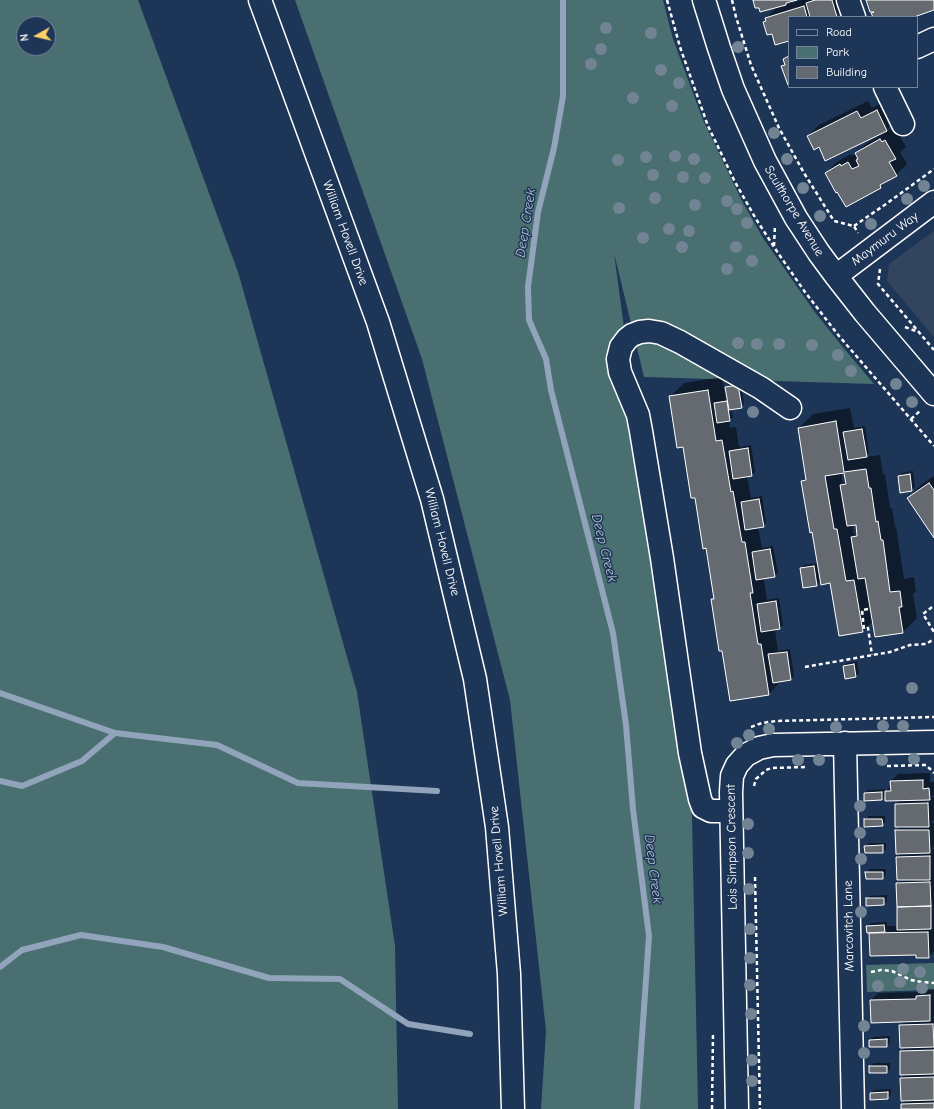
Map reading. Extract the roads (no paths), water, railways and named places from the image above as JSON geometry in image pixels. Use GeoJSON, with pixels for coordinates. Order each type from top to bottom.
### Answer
{"type":"FeatureCollection","features":[{"type":"Feature","properties":{"kind":"street","name":"William Hovell Drive"},"geometry":{"type":"LineString","coordinates":[[260,0],[378,322],[432,499],[475,679],[498,835],[509,974],[513,1109]]}},
{"type":"Feature","properties":{"kind":"street","name":"Sculthorpe Avenue"},"geometry":{"type":"LineString","coordinates":[[704,0],[718,48],[733,89],[765,161],[796,218],[819,253],[865,313],[934,394]]}},
{"type":"Feature","properties":{"kind":"street"},"geometry":{"type":"LineString","coordinates":[[848,0],[854,16]]}},
{"type":"Feature","properties":{"kind":"street"},"geometry":{"type":"LineString","coordinates":[[918,46],[934,39]]}},
{"type":"Feature","properties":{"kind":"street"},"geometry":{"type":"LineString","coordinates":[[885,88],[903,124]]}},
{"type":"Feature","properties":{"kind":"street","name":"Maymuru Way"},"geometry":{"type":"LineString","coordinates":[[836,276],[934,202]]}},
{"type":"Feature","properties":{"kind":"street"},"geometry":{"type":"LineString","coordinates":[[731,811],[708,810],[703,807],[698,794],[690,753],[663,566],[641,431],[638,415],[620,372],[618,359],[621,347],[632,335],[640,332],[649,331],[661,333],[680,342],[761,388],[790,408]]}},
{"type":"Feature","properties":{"kind":"street","name":"Lois Simpson Crescent"},"geometry":{"type":"LineString","coordinates":[[737,1109],[731,811],[732,776],[737,764],[746,755],[759,748],[773,745],[934,742]]}},
{"type":"Feature","properties":{"kind":"street","name":"Marcovitch Lane"},"geometry":{"type":"LineString","coordinates":[[845,743],[853,1109]]}},
{"type":"Feature","properties":{"kind":"waterway","name":"Deep Creek"},"geometry":{"type":"LineString","coordinates":[[563,0],[563,96],[554,148],[538,212],[528,287],[529,320],[546,359],[551,390],[613,633],[626,725],[633,809],[649,936],[637,1109]]}},
{"type":"Feature","properties":{"kind":"waterway"},"geometry":{"type":"LineString","coordinates":[[0,693],[115,733],[217,745],[298,783],[437,791]]}},
{"type":"Feature","properties":{"kind":"waterway"},"geometry":{"type":"LineString","coordinates":[[0,781],[22,786],[82,761],[115,733]]}},
{"type":"Feature","properties":{"kind":"waterway"},"geometry":{"type":"LineString","coordinates":[[0,967],[22,950],[81,935],[163,947],[269,978],[340,979],[408,1024],[470,1034]]}}]}
